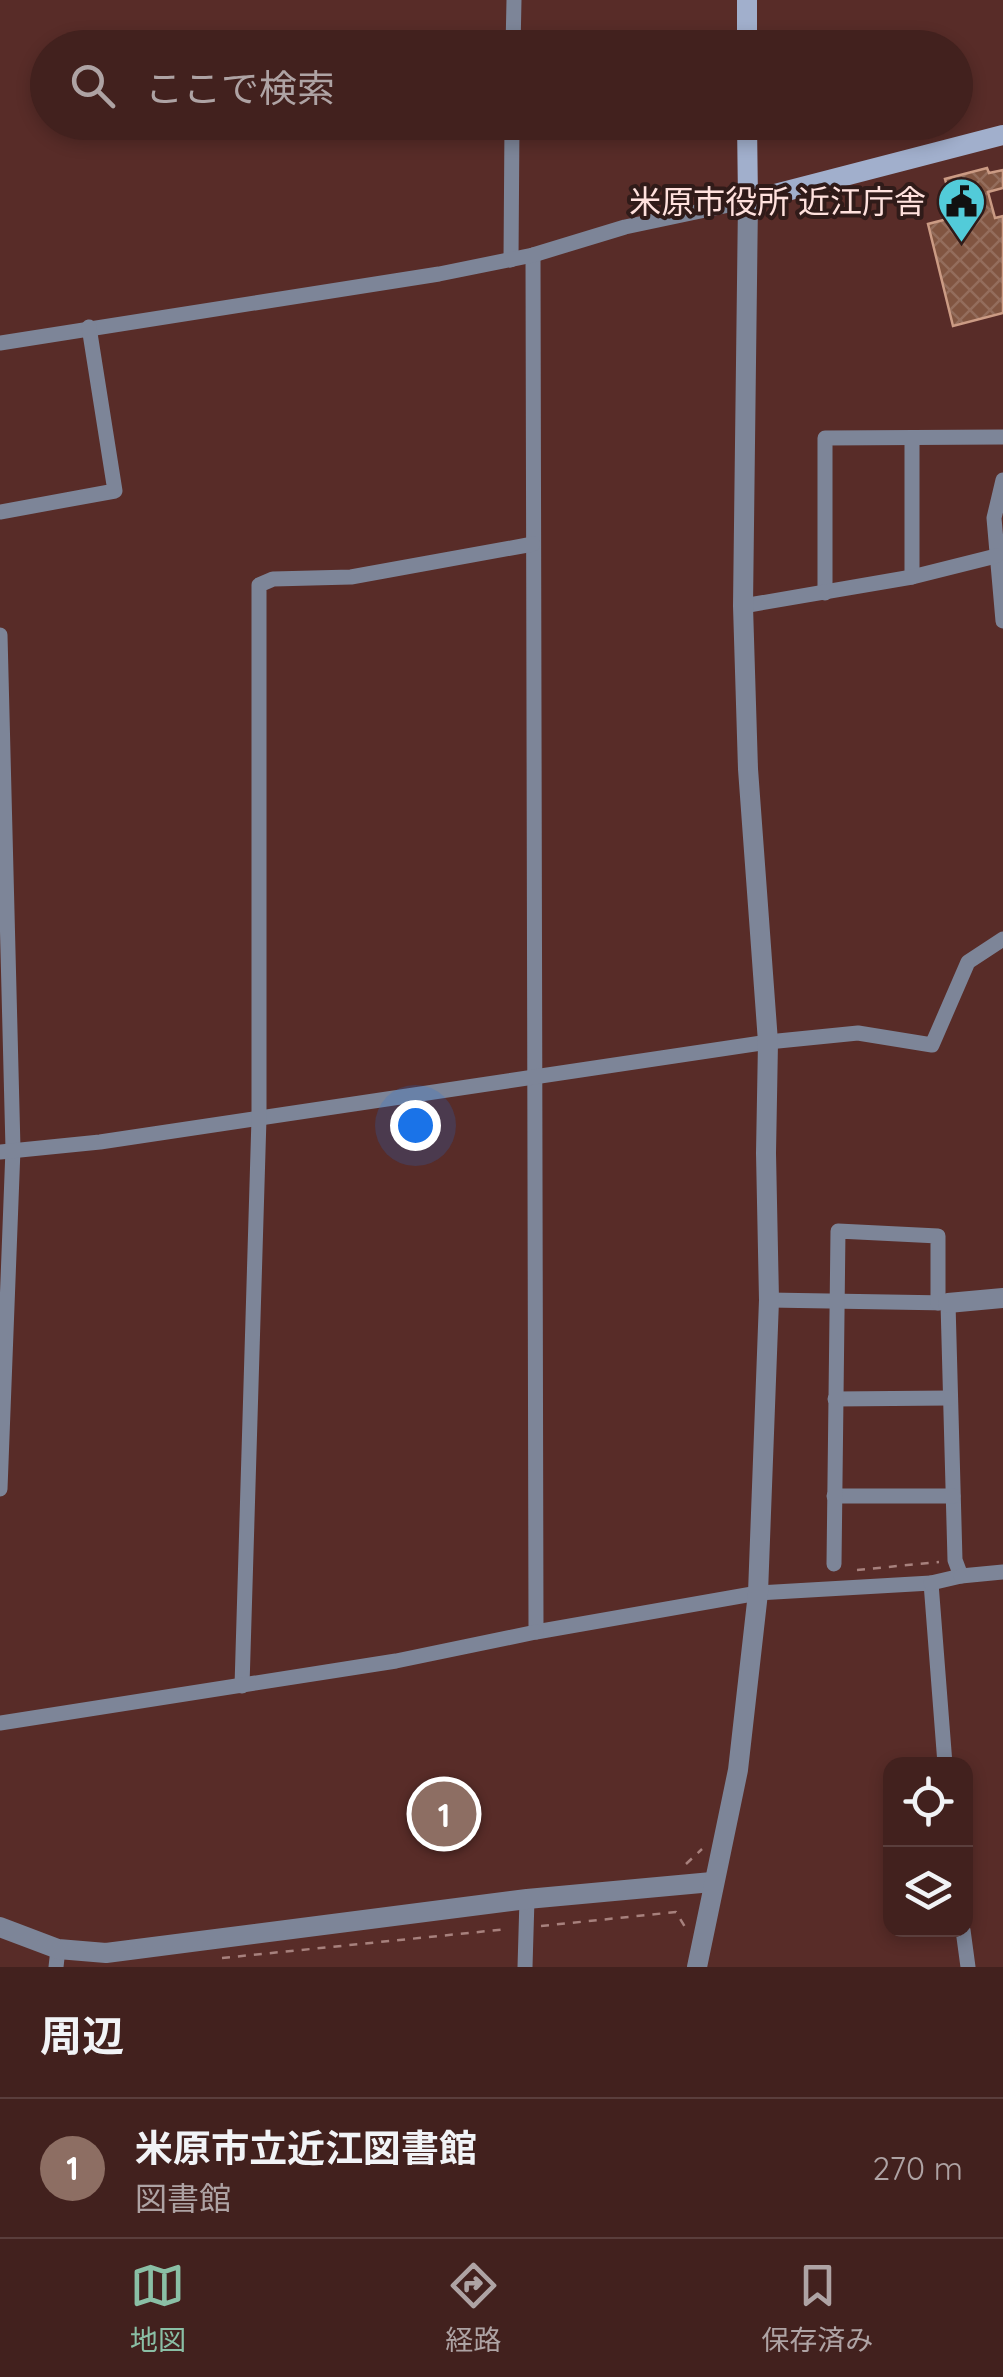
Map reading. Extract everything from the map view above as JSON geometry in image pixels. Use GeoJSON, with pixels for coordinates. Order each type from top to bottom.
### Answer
{"type":"FeatureCollection","features":[{"type":"Feature","properties":{"kind":"main road"},"geometry":{"type":"LineString","coordinates":[[747,0],[747,30]]}},
{"type":"Feature","properties":{"kind":"main road"},"geometry":{"type":"LineString","coordinates":[[748,140],[748,200],[1003,135]]}},
{"type":"Feature","properties":{"kind":"street"},"geometry":{"type":"LineString","coordinates":[[513,30],[514,0]]}},
{"type":"Feature","properties":{"kind":"street"},"geometry":{"type":"LineString","coordinates":[[510,260],[512,140]]}},
{"type":"Feature","properties":{"kind":"street"},"geometry":{"type":"LineString","coordinates":[[0,343],[440,274],[532,255],[625,227],[748,200],[743,606],[748,768],[768,1042],[769,1300],[758,1593],[738,1770],[697,1967]]}},
{"type":"Feature","properties":{"kind":"street"},"geometry":{"type":"LineString","coordinates":[[532,255],[536,1632]]}},
{"type":"Feature","properties":{"kind":"street"},"geometry":{"type":"LineString","coordinates":[[0,512],[115,491],[89,327]]}},
{"type":"Feature","properties":{"kind":"street"},"geometry":{"type":"LineString","coordinates":[[825,593],[825,438],[1003,437]]}},
{"type":"Feature","properties":{"kind":"street"},"geometry":{"type":"LineString","coordinates":[[912,438],[912,577]]}},
{"type":"Feature","properties":{"kind":"street"},"geometry":{"type":"LineString","coordinates":[[1003,480],[994,518],[1003,620]]}},
{"type":"Feature","properties":{"kind":"street"},"geometry":{"type":"LineString","coordinates":[[242,1686],[259,1118],[259,585],[273,579],[351,576],[534,544]]}},
{"type":"Feature","properties":{"kind":"street"},"geometry":{"type":"LineString","coordinates":[[743,606],[912,577],[1000,567]]}},
{"type":"Feature","properties":{"kind":"street"},"geometry":{"type":"LineString","coordinates":[[0,635],[7,1151],[0,1489]]}},
{"type":"Feature","properties":{"kind":"street"},"geometry":{"type":"LineString","coordinates":[[7,1151],[100,1142],[768,1042],[858,1033],[932,1045],[968,962],[1003,938]]}},
{"type":"Feature","properties":{"kind":"street"},"geometry":{"type":"LineString","coordinates":[[839,1567],[834,1496],[838,1231],[938,1236],[958,1568]]}},
{"type":"Feature","properties":{"kind":"street"},"geometry":{"type":"LineString","coordinates":[[769,1300],[943,1303],[1003,1298]]}},
{"type":"Feature","properties":{"kind":"street"},"geometry":{"type":"LineString","coordinates":[[835,1398],[950,1398]]}},
{"type":"Feature","properties":{"kind":"street"},"geometry":{"type":"LineString","coordinates":[[834,1496],[953,1496]]}},
{"type":"Feature","properties":{"kind":"street"},"geometry":{"type":"LineString","coordinates":[[0,1723],[396,1660],[758,1593],[932,1582],[958,1568],[1003,1572]]}},
{"type":"Feature","properties":{"kind":"street"},"geometry":{"type":"LineString","coordinates":[[932,1582],[945,1757]]}},
{"type":"Feature","properties":{"kind":"street"},"geometry":{"type":"LineString","coordinates":[[0,1927],[57,1958],[527,1899],[712,1882]]}},
{"type":"Feature","properties":{"kind":"street"},"geometry":{"type":"LineString","coordinates":[[525,1967],[527,1899]]}},
{"type":"Feature","properties":{"kind":"street"},"geometry":{"type":"LineString","coordinates":[[965,1937],[968,1967]]}},
{"type":"Feature","properties":{"kind":"path"},"geometry":{"type":"LineString","coordinates":[[839,1567],[958,1568]]}},
{"type":"Feature","properties":{"kind":"path"},"geometry":{"type":"LineString","coordinates":[[676,1875],[708,1842]]}},
{"type":"Feature","properties":{"kind":"path"},"geometry":{"type":"LineString","coordinates":[[537,1926],[676,1912],[684,1926]]}},
{"type":"Feature","properties":{"kind":"path"},"geometry":{"type":"LineString","coordinates":[[219,1959],[517,1928]]}},
{"type":"Feature","properties":{"kind":"building","name":"米原市役所 近江庁舎"},"geometry":{"type":"Polygon","coordinates":[[[987,168],[989,173],[1003,170],[1003,188],[988,192],[995,218],[1003,216],[1003,313],[953,326],[928,224],[955,217],[945,179],[987,168]]]}},
{"type":"Feature","properties":{"kind":"place","name":"米原市役所 近江庁舎"},"geometry":{"type":"Point","coordinates":[961,244]}},
{"type":"Feature","properties":{"kind":"place","name":"米原市立近江図書館"},"geometry":{"type":"Point","coordinates":[444,1814]}}]}
